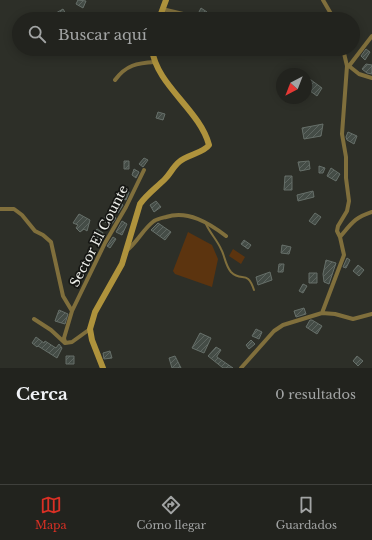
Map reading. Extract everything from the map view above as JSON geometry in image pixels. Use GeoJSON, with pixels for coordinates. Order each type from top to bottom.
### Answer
{"type":"FeatureCollection","features":[{"type":"Feature","properties":{"kind":"street"},"geometry":{"type":"LineString","coordinates":[[161,12],[166,0]]}},
{"type":"Feature","properties":{"kind":"street"},"geometry":{"type":"LineString","coordinates":[[323,0],[330,12]]}},
{"type":"Feature","properties":{"kind":"street"},"geometry":{"type":"LineString","coordinates":[[162,9],[175,12]]}},
{"type":"Feature","properties":{"kind":"street"},"geometry":{"type":"LineString","coordinates":[[360,51],[372,36]]}},
{"type":"Feature","properties":{"kind":"street"},"geometry":{"type":"LineString","coordinates":[[103,368],[92,340],[90,329],[95,312],[122,264],[140,204],[145,196],[165,179],[179,161],[206,148],[209,145],[207,137],[194,116],[158,70],[154,56]]}},
{"type":"Feature","properties":{"kind":"street"},"geometry":{"type":"LineString","coordinates":[[322,313],[344,254],[337,231],[338,226],[347,211],[349,202],[346,178],[346,157],[342,134],[348,66],[345,56]]}},
{"type":"Feature","properties":{"kind":"street"},"geometry":{"type":"LineString","coordinates":[[348,66],[356,56]]}},
{"type":"Feature","properties":{"kind":"street"},"geometry":{"type":"LineString","coordinates":[[115,80],[127,67],[155,62]]}},
{"type":"Feature","properties":{"kind":"street"},"geometry":{"type":"LineString","coordinates":[[348,66],[359,74],[372,78]]}},
{"type":"Feature","properties":{"kind":"street","name":"Sector El Counte"},"geometry":{"type":"LineString","coordinates":[[65,343],[64,338],[72,311],[105,243],[126,207],[144,170]]}},
{"type":"Feature","properties":{"kind":"street","name":"Sector El Counte"},"geometry":{"type":"LineString","coordinates":[[0,209],[14,209],[22,215],[35,231],[43,235],[51,242],[63,296],[72,311]]}},
{"type":"Feature","properties":{"kind":"street"},"geometry":{"type":"LineString","coordinates":[[340,237],[360,215],[372,212]]}},
{"type":"Feature","properties":{"kind":"street"},"geometry":{"type":"LineString","coordinates":[[126,251],[137,241],[155,220],[172,215],[185,215],[210,224],[226,236]]}},
{"type":"Feature","properties":{"kind":"street"},"geometry":{"type":"LineString","coordinates":[[241,368],[274,331],[283,325],[322,313],[335,314],[353,319],[372,314]]}},
{"type":"Feature","properties":{"kind":"street"},"geometry":{"type":"LineString","coordinates":[[34,319],[65,343],[72,342],[90,329]]}},
{"type":"Feature","properties":{"kind":"lane"},"geometry":{"type":"LineString","coordinates":[[205,223],[222,251],[228,267],[236,276],[246,277],[249,279],[254,290]]}},
{"type":"Feature","properties":{"kind":"shaded area"},"geometry":{"type":"Polygon","coordinates":[[[188,232],[212,245],[218,259],[212,287],[175,274],[173,271],[188,232]]]}},
{"type":"Feature","properties":{"kind":"shaded area"},"geometry":{"type":"Polygon","coordinates":[[[233,249],[245,257],[241,264],[229,256],[233,249]]]}},
{"type":"Feature","properties":{"kind":"building"},"geometry":{"type":"Polygon","coordinates":[[[78,0],[86,1],[83,8],[76,4],[78,0]]]}},
{"type":"Feature","properties":{"kind":"building"},"geometry":{"type":"Polygon","coordinates":[[[201,8],[207,12],[199,12],[201,8]]]}},
{"type":"Feature","properties":{"kind":"building"},"geometry":{"type":"Polygon","coordinates":[[[63,9],[65,12],[58,12],[63,9]]]}},
{"type":"Feature","properties":{"kind":"building"},"geometry":{"type":"Polygon","coordinates":[[[366,49],[370,52],[365,60],[361,56],[366,49]]]}},
{"type":"Feature","properties":{"kind":"building"},"geometry":{"type":"Polygon","coordinates":[[[366,64],[372,65],[372,74],[367,73],[362,69],[366,64]]]}},
{"type":"Feature","properties":{"kind":"building"},"geometry":{"type":"Polygon","coordinates":[[[312,81],[322,88],[317,96],[312,92],[312,81]]]}},
{"type":"Feature","properties":{"kind":"building"},"geometry":{"type":"Polygon","coordinates":[[[158,112],[165,114],[163,120],[156,118],[158,112]]]}},
{"type":"Feature","properties":{"kind":"building"},"geometry":{"type":"Polygon","coordinates":[[[323,124],[321,136],[304,139],[302,128],[323,124]]]}},
{"type":"Feature","properties":{"kind":"building"},"geometry":{"type":"Polygon","coordinates":[[[348,132],[357,136],[354,144],[347,140],[346,137],[348,132]]]}},
{"type":"Feature","properties":{"kind":"building"},"geometry":{"type":"Polygon","coordinates":[[[144,158],[148,160],[143,167],[139,164],[144,158]]]}},
{"type":"Feature","properties":{"kind":"building"},"geometry":{"type":"Polygon","coordinates":[[[124,161],[129,161],[129,169],[124,169],[124,161]]]}},
{"type":"Feature","properties":{"kind":"building"},"geometry":{"type":"Polygon","coordinates":[[[309,161],[310,169],[300,171],[298,162],[309,161]]]}},
{"type":"Feature","properties":{"kind":"building"},"geometry":{"type":"Polygon","coordinates":[[[319,166],[325,168],[323,173],[319,173],[319,166]]]}},
{"type":"Feature","properties":{"kind":"building"},"geometry":{"type":"Polygon","coordinates":[[[331,168],[340,174],[336,181],[327,176],[331,168]]]}},
{"type":"Feature","properties":{"kind":"building"},"geometry":{"type":"Polygon","coordinates":[[[134,169],[139,172],[136,178],[132,175],[134,169]]]}},
{"type":"Feature","properties":{"kind":"building"},"geometry":{"type":"Polygon","coordinates":[[[285,176],[292,176],[292,190],[284,190],[285,176]]]}},
{"type":"Feature","properties":{"kind":"building"},"geometry":{"type":"Polygon","coordinates":[[[126,190],[129,192],[126,200],[122,198],[126,190]]]}},
{"type":"Feature","properties":{"kind":"building"},"geometry":{"type":"Polygon","coordinates":[[[313,191],[314,197],[298,201],[297,195],[313,191]]]}},
{"type":"Feature","properties":{"kind":"building"},"geometry":{"type":"Polygon","coordinates":[[[156,201],[161,207],[154,212],[150,205],[156,201]]]}},
{"type":"Feature","properties":{"kind":"building"},"geometry":{"type":"Polygon","coordinates":[[[119,202],[123,205],[118,213],[114,210],[119,202]]]}},
{"type":"Feature","properties":{"kind":"building"},"geometry":{"type":"Polygon","coordinates":[[[107,213],[116,218],[111,225],[103,221],[107,213]]]}},
{"type":"Feature","properties":{"kind":"building"},"geometry":{"type":"Polygon","coordinates":[[[315,213],[321,217],[315,225],[309,221],[315,213]]]}},
{"type":"Feature","properties":{"kind":"building"},"geometry":{"type":"Polygon","coordinates":[[[79,214],[90,220],[87,231],[84,229],[80,232],[76,228],[78,225],[73,223],[79,214]]]}},
{"type":"Feature","properties":{"kind":"building"},"geometry":{"type":"Polygon","coordinates":[[[122,221],[127,224],[122,235],[116,232],[122,221]]]}},
{"type":"Feature","properties":{"kind":"building"},"geometry":{"type":"Polygon","coordinates":[[[158,223],[171,232],[165,240],[151,230],[158,223]]]}},
{"type":"Feature","properties":{"kind":"building"},"geometry":{"type":"Polygon","coordinates":[[[97,229],[106,235],[102,241],[93,234],[97,229]]]}},
{"type":"Feature","properties":{"kind":"building"},"geometry":{"type":"Polygon","coordinates":[[[113,237],[116,239],[110,248],[107,246],[113,237]]]}},
{"type":"Feature","properties":{"kind":"building"},"geometry":{"type":"Polygon","coordinates":[[[244,240],[251,245],[248,249],[241,244],[244,240]]]}},
{"type":"Feature","properties":{"kind":"building"},"geometry":{"type":"Polygon","coordinates":[[[282,245],[291,247],[289,254],[281,253],[282,245]]]}},
{"type":"Feature","properties":{"kind":"building"},"geometry":{"type":"Polygon","coordinates":[[[347,258],[350,260],[346,268],[343,267],[347,258]]]}},
{"type":"Feature","properties":{"kind":"building"},"geometry":{"type":"Polygon","coordinates":[[[326,260],[336,263],[329,284],[324,282],[323,274],[326,260]]]}},
{"type":"Feature","properties":{"kind":"building"},"geometry":{"type":"Polygon","coordinates":[[[279,264],[284,264],[283,272],[278,272],[279,264]]]}},
{"type":"Feature","properties":{"kind":"building"},"geometry":{"type":"Polygon","coordinates":[[[358,265],[364,270],[359,276],[353,271],[358,265]]]}},
{"type":"Feature","properties":{"kind":"building"},"geometry":{"type":"Polygon","coordinates":[[[270,272],[272,280],[258,285],[256,277],[270,272]]]}},
{"type":"Feature","properties":{"kind":"building"},"geometry":{"type":"Polygon","coordinates":[[[309,273],[317,273],[317,283],[309,283],[309,273]]]}},
{"type":"Feature","properties":{"kind":"building"},"geometry":{"type":"Polygon","coordinates":[[[303,284],[307,286],[303,293],[299,291],[303,284]]]}},
{"type":"Feature","properties":{"kind":"building"},"geometry":{"type":"Polygon","coordinates":[[[304,308],[306,314],[296,317],[294,311],[304,308]]]}},
{"type":"Feature","properties":{"kind":"building"},"geometry":{"type":"Polygon","coordinates":[[[59,310],[68,314],[65,324],[55,321],[59,310]]]}},
{"type":"Feature","properties":{"kind":"building"},"geometry":{"type":"Polygon","coordinates":[[[310,320],[322,326],[317,334],[306,327],[310,320]]]}},
{"type":"Feature","properties":{"kind":"building"},"geometry":{"type":"Polygon","coordinates":[[[256,329],[262,332],[259,339],[252,336],[256,329]]]}},
{"type":"Feature","properties":{"kind":"building"},"geometry":{"type":"Polygon","coordinates":[[[200,333],[211,338],[204,353],[192,348],[200,333]]]}},
{"type":"Feature","properties":{"kind":"building"},"geometry":{"type":"Polygon","coordinates":[[[36,337],[44,343],[45,341],[56,348],[59,344],[62,348],[57,358],[32,343],[36,337]]]}},
{"type":"Feature","properties":{"kind":"building"},"geometry":{"type":"Polygon","coordinates":[[[251,340],[255,344],[249,349],[246,345],[251,340]]]}},
{"type":"Feature","properties":{"kind":"building"},"geometry":{"type":"Polygon","coordinates":[[[216,347],[221,350],[217,357],[233,368],[223,368],[208,356],[216,347]]]}},
{"type":"Feature","properties":{"kind":"building"},"geometry":{"type":"Polygon","coordinates":[[[110,351],[112,358],[104,359],[103,353],[110,351]]]}},
{"type":"Feature","properties":{"kind":"building"},"geometry":{"type":"Polygon","coordinates":[[[66,356],[74,356],[74,364],[66,364],[66,356]]]}},
{"type":"Feature","properties":{"kind":"building"},"geometry":{"type":"Polygon","coordinates":[[[175,356],[181,368],[172,368],[169,358],[175,356]]]}},
{"type":"Feature","properties":{"kind":"building"},"geometry":{"type":"Polygon","coordinates":[[[357,356],[363,361],[358,366],[353,361],[357,356]]]}}]}
